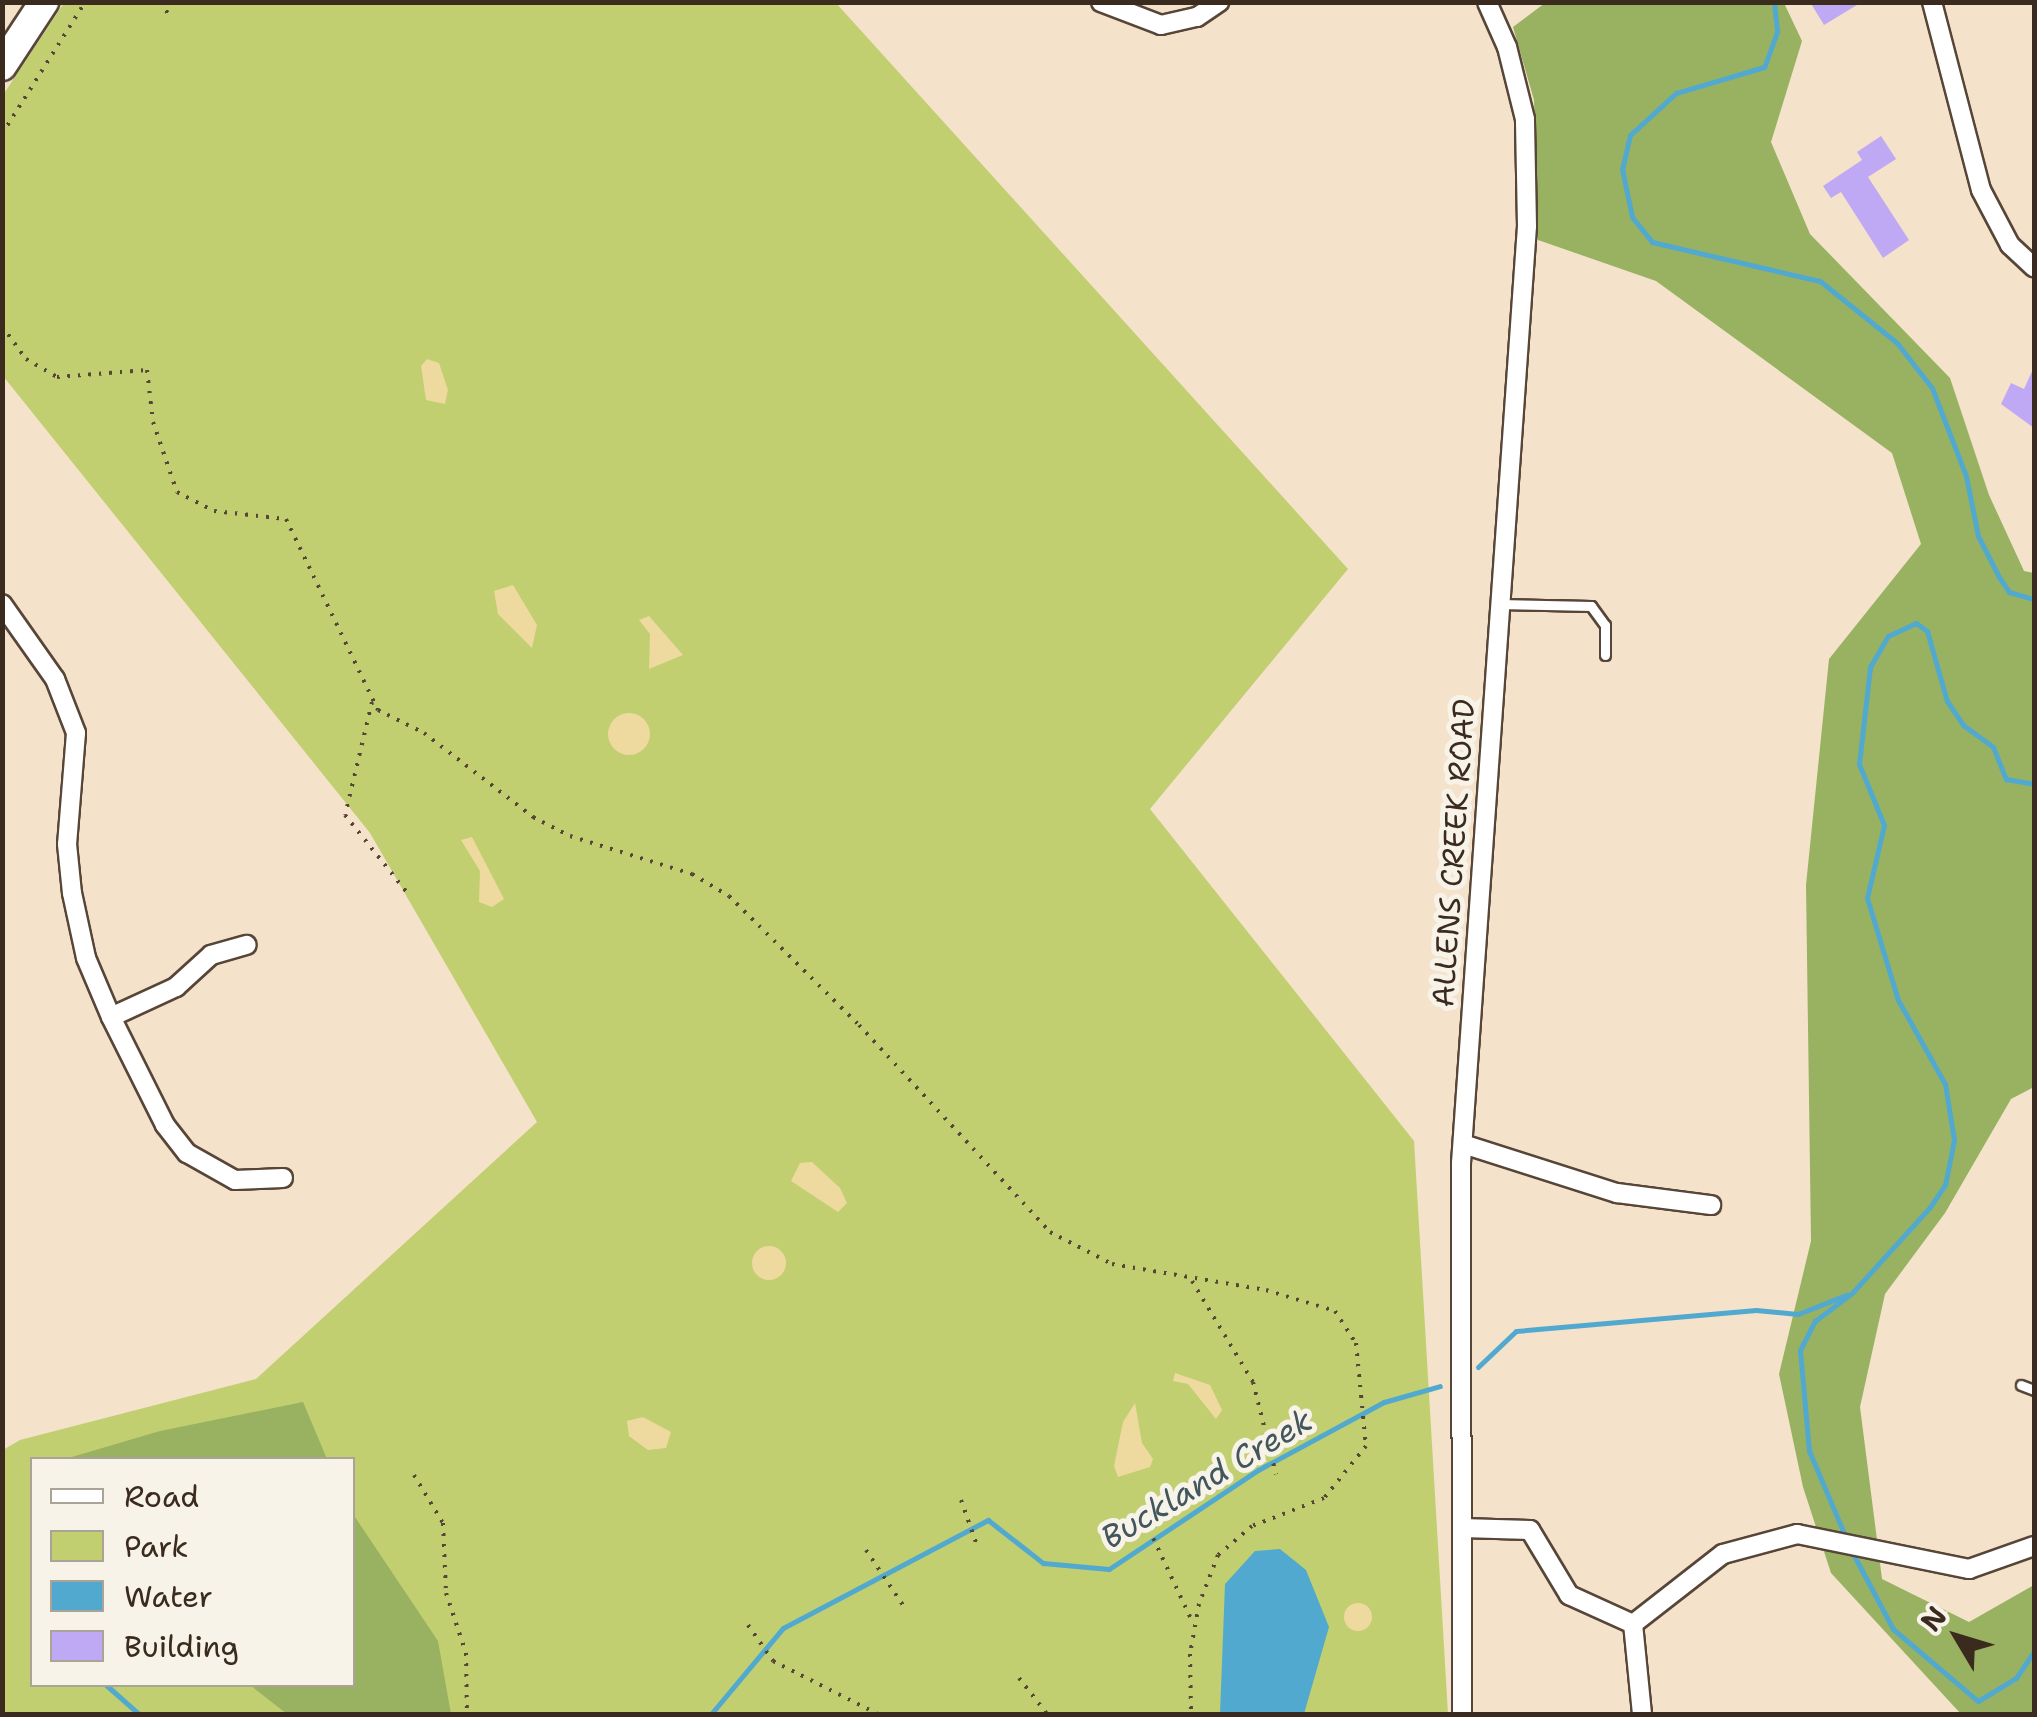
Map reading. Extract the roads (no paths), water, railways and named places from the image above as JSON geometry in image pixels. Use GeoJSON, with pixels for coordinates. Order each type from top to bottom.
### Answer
{"type":"FeatureCollection","features":[{"type":"Feature","properties":{"kind":"main road"},"geometry":{"type":"LineString","coordinates":[[2,66],[57,6]]}},
{"type":"Feature","properties":{"kind":"street"},"geometry":{"type":"LineString","coordinates":[[1101,2],[1160,25],[1197,17],[1220,2]]}},
{"type":"Feature","properties":{"kind":"street","name":"ALLENS CREEK ROAD"},"geometry":{"type":"LineString","coordinates":[[1462,1714],[1462,1144],[1527,155],[1518,82],[1487,2]]}},
{"type":"Feature","properties":{"kind":"street"},"geometry":{"type":"LineString","coordinates":[[1932,2],[1981,190],[2010,245],[2034,268]]}},
{"type":"Feature","properties":{"kind":"street"},"geometry":{"type":"LineString","coordinates":[[2,604],[56,679],[76,733],[67,844],[72,893],[86,958],[111,1018],[165,1125],[186,1153],[235,1180],[283,1178]]}},
{"type":"Feature","properties":{"kind":"street"},"geometry":{"type":"LineString","coordinates":[[111,1018],[176,987],[211,955],[247,946]]}},
{"type":"Feature","properties":{"kind":"street"},"geometry":{"type":"LineString","coordinates":[[1462,1144],[1617,1194],[1711,1205]]}},
{"type":"Feature","properties":{"kind":"street"},"geometry":{"type":"LineString","coordinates":[[1462,1528],[1530,1530],[1569,1594],[1633,1624]]}},
{"type":"Feature","properties":{"kind":"street"},"geometry":{"type":"LineString","coordinates":[[1633,1624],[1724,1554],[1789,1535],[1969,1569],[2034,1546]]}},
{"type":"Feature","properties":{"kind":"street"},"geometry":{"type":"LineString","coordinates":[[1633,1624],[1642,1714]]}},
{"type":"Feature","properties":{"kind":"lane"},"geometry":{"type":"LineString","coordinates":[[1499,604],[1591,606],[1605,626],[1605,656]]}},
{"type":"Feature","properties":{"kind":"lane"},"geometry":{"type":"LineString","coordinates":[[2020,1384],[2034,1390]]}},
{"type":"Feature","properties":{"kind":"water"},"geometry":{"type":"Polygon","coordinates":[[[1280,1549],[1306,1570],[1329,1627],[1304,1714],[1220,1714],[1225,1584],[1255,1551],[1280,1549]]]}},
{"type":"Feature","properties":{"kind":"waterway"},"geometry":{"type":"LineString","coordinates":[[1774,2],[1777,32],[1764,67],[1676,93],[1630,135],[1622,169],[1632,217],[1652,242],[1820,281],[1897,343],[1932,388],[1966,476],[1978,536],[1999,577],[2009,592],[2034,599]]}},
{"type":"Feature","properties":{"kind":"waterway"},"geometry":{"type":"LineString","coordinates":[[1846,1538],[1809,1451],[1800,1350],[1815,1321],[1852,1293],[1930,1207],[1945,1185],[1954,1140],[1945,1084],[1898,1000],[1867,898],[1884,825],[1859,764],[1870,667],[1888,636],[1916,623],[1927,631],[1947,701],[1963,725],[1993,747],[2006,779],[2034,784]]}},
{"type":"Feature","properties":{"kind":"waterway","name":"Buckland Creek"},"geometry":{"type":"LineString","coordinates":[[1478,1367],[1516,1331],[1756,1310],[1798,1314],[1846,1295]]}},
{"type":"Feature","properties":{"kind":"waterway","name":"Buckland Creek"},"geometry":{"type":"LineString","coordinates":[[711,1714],[783,1628],[988,1520],[1043,1563],[1109,1569],[1258,1470],[1384,1402],[1440,1386]]}},
{"type":"Feature","properties":{"kind":"waterway"},"geometry":{"type":"LineString","coordinates":[[1850,1548],[1893,1629],[1978,1701],[2016,1678],[2034,1651]]}},
{"type":"Feature","properties":{"kind":"waterway","name":"Buckland Creek"},"geometry":{"type":"LineString","coordinates":[[108,1687],[139,1714]]}}]}
